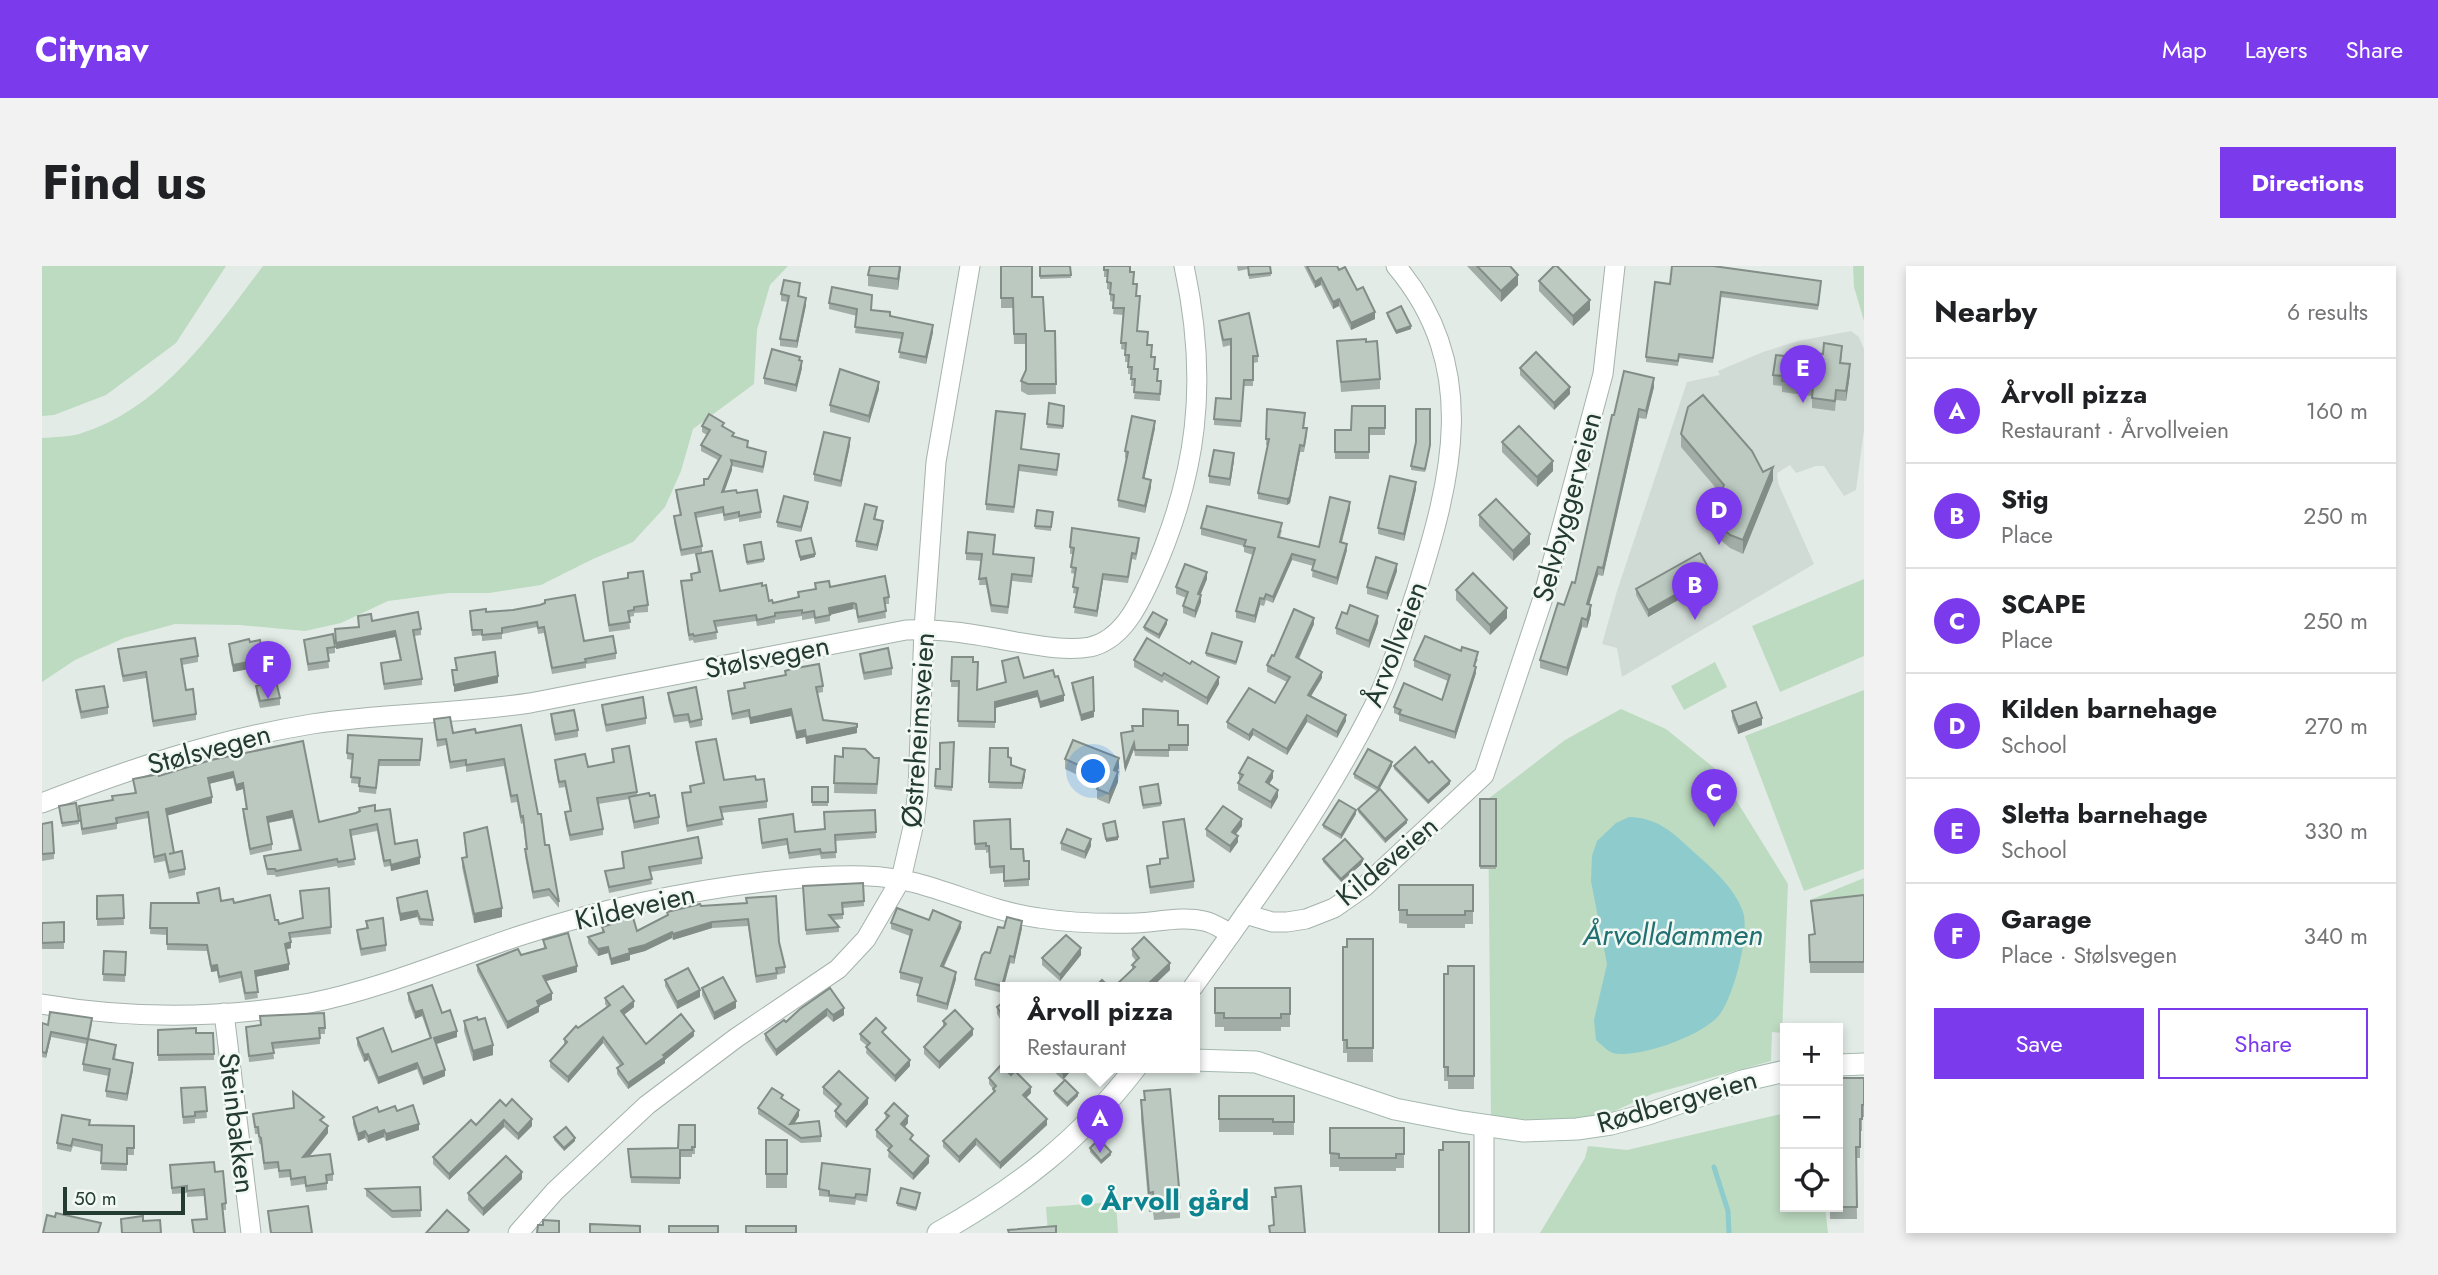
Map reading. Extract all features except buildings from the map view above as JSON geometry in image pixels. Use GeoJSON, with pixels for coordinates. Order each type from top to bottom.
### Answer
{"type":"FeatureCollection","features":[{"type":"Feature","properties":{"kind":"street","name":"Østreheimsveien"},"geometry":{"type":"LineString","coordinates":[[518,1233],[555,1191],[647,1105],[745,1031],[838,969],[866,939],[901,879],[918,790],[924,629],[936,462],[970,266]]}},
{"type":"Feature","properties":{"kind":"street","name":"Stølsvegen"},"geometry":{"type":"LineString","coordinates":[[42,803],[106,778],[177,755],[300,726],[530,703],[887,633],[944,630],[1075,648],[1101,644],[1118,632],[1146,589],[1180,505],[1192,445],[1198,375],[1193,313],[1184,266]]}},
{"type":"Feature","properties":{"kind":"street","name":"Årvollveien"},"geometry":{"type":"LineString","coordinates":[[1197,982],[1245,914],[1327,787],[1375,704],[1406,622],[1441,502],[1452,427],[1448,370],[1428,311],[1396,266]]}},
{"type":"Feature","properties":{"kind":"street","name":"Selvbyggerveien"},"geometry":{"type":"LineString","coordinates":[[1496,743],[1546,588],[1603,374],[1615,266]]}},
{"type":"Feature","properties":{"kind":"street","name":"Kildeveien"},"geometry":{"type":"LineString","coordinates":[[1245,914],[1272,922],[1306,919],[1348,899],[1484,775],[1496,743]]}},
{"type":"Feature","properties":{"kind":"street","name":"Kildeveien"},"geometry":{"type":"LineString","coordinates":[[42,1004],[83,1011],[142,1015],[260,1010],[335,997],[546,928],[620,908],[681,894],[812,877],[866,876],[901,879],[996,910],[1038,918],[1114,923],[1200,920],[1231,934]]}},
{"type":"Feature","properties":{"kind":"street","name":"Steinbakken"},"geometry":{"type":"LineString","coordinates":[[224,1013],[251,1233]]}},
{"type":"Feature","properties":{"kind":"street","name":"Rødbergveien"},"geometry":{"type":"LineString","coordinates":[[1200,1060],[1256,1062],[1387,1107],[1524,1131],[1577,1129],[1611,1124],[1742,1081],[1780,1072]]}},
{"type":"Feature","properties":{"kind":"street"},"geometry":{"type":"LineString","coordinates":[[1843,1065],[1864,1064]]}},
{"type":"Feature","properties":{"kind":"street"},"geometry":{"type":"LineString","coordinates":[[939,1233],[1028,1177],[1091,1121],[1131,1073]]}},
{"type":"Feature","properties":{"kind":"street"},"geometry":{"type":"LineString","coordinates":[[1483,1233],[1484,1125]]}},
{"type":"Feature","properties":{"kind":"shaded area"},"geometry":{"type":"Polygon","coordinates":[[[1851,331],[1859,337],[1864,349],[1864,430],[1856,490],[1844,496],[1824,466],[1796,473],[1790,465],[1777,473],[1778,483],[1814,564],[1622,677],[1617,648],[1602,644],[1687,382],[1720,375],[1718,371],[1798,341],[1851,331]]]}},
{"type":"Feature","properties":{"kind":"green space"},"geometry":{"type":"Polygon","coordinates":[[[42,266],[226,266],[176,343],[106,395],[54,415],[42,416],[42,266]]]}},
{"type":"Feature","properties":{"kind":"green space"},"geometry":{"type":"Polygon","coordinates":[[[263,266],[788,266],[770,285],[757,330],[754,384],[693,429],[681,471],[665,507],[633,542],[541,585],[489,593],[449,593],[388,601],[341,623],[305,631],[239,625],[175,624],[124,638],[75,660],[42,682],[42,438],[79,434],[109,422],[161,387],[205,342],[263,266]]]}},
{"type":"Feature","properties":{"kind":"green space"},"geometry":{"type":"Polygon","coordinates":[[[1853,266],[1864,266],[1864,321],[1854,287],[1853,266]]]}},
{"type":"Feature","properties":{"kind":"green space"},"geometry":{"type":"Polygon","coordinates":[[[1864,579],[1864,656],[1780,692],[1752,626],[1864,579]]]}},
{"type":"Feature","properties":{"kind":"green space"},"geometry":{"type":"Polygon","coordinates":[[[1715,662],[1727,687],[1684,710],[1671,686],[1715,662]]]}},
{"type":"Feature","properties":{"kind":"green space"},"geometry":{"type":"Polygon","coordinates":[[[1864,690],[1864,869],[1804,891],[1745,736],[1864,690]]]}},
{"type":"Feature","properties":{"kind":"green space"},"geometry":{"type":"Polygon","coordinates":[[[1621,709],[1666,729],[1718,771],[1788,884],[1782,1023],[1780,1023],[1780,1033],[1772,1032],[1771,1061],[1652,1094],[1610,1113],[1555,1122],[1491,1121],[1488,799],[1565,740],[1621,709]]]}},
{"type":"Feature","properties":{"kind":"green space"},"geometry":{"type":"Polygon","coordinates":[[[1864,878],[1864,909],[1812,914],[1810,900],[1864,878]]]}},
{"type":"Feature","properties":{"kind":"green space"},"geometry":{"type":"Polygon","coordinates":[[[1780,1114],[1780,1212],[1826,1212],[1828,1233],[1540,1233],[1585,1158],[1588,1146],[1627,1150],[1780,1114]]]}},
{"type":"Feature","properties":{"kind":"green space"},"geometry":{"type":"Polygon","coordinates":[[[1116,1202],[1118,1233],[1048,1233],[1046,1207],[1116,1202]]]}},
{"type":"Feature","properties":{"kind":"water","name":"Årvolldammen"},"geometry":{"type":"Polygon","coordinates":[[[1629,817],[1649,820],[1666,828],[1681,840],[1729,888],[1743,912],[1745,922],[1739,964],[1720,1014],[1700,1030],[1670,1044],[1624,1054],[1611,1052],[1596,1040],[1594,1020],[1607,964],[1591,881],[1592,856],[1597,841],[1616,823],[1629,817]]]}},
{"type":"Feature","properties":{"kind":"waterway"},"geometry":{"type":"LineString","coordinates":[[1714,1167],[1728,1211],[1729,1233]]}},
{"type":"Feature","properties":{"kind":"place","name":"Sletta barnehage"},"geometry":{"type":"Point","coordinates":[1803,403]}},
{"type":"Feature","properties":{"kind":"place","name":"Kilden barnehage"},"geometry":{"type":"Point","coordinates":[1719,545]}},
{"type":"Feature","properties":{"kind":"place","name":"Stig"},"geometry":{"type":"Point","coordinates":[1695,620]}},
{"type":"Feature","properties":{"kind":"place","name":"Garage"},"geometry":{"type":"Point","coordinates":[268,699]}},
{"type":"Feature","properties":{"kind":"place","name":"SCAPE"},"geometry":{"type":"Point","coordinates":[1714,827]}},
{"type":"Feature","properties":{"kind":"place","name":"Årvoll pizza"},"geometry":{"type":"Point","coordinates":[1100,1153]}},
{"type":"Feature","properties":{"kind":"place","name":"Årvoll gård"},"geometry":{"type":"Point","coordinates":[1087,1200]}}]}
